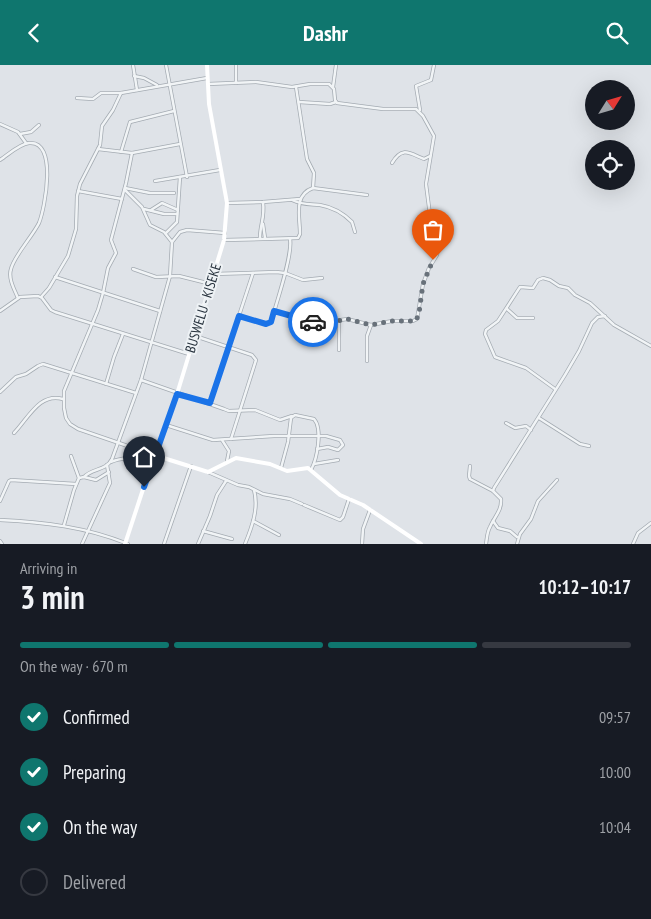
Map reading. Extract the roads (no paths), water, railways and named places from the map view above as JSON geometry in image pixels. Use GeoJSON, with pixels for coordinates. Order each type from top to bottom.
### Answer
{"type":"FeatureCollection","features":[{"type":"Feature","properties":{"kind":"main road","name":"BUSWELU - KISEKE"},"geometry":{"type":"LineString","coordinates":[[126,544],[154,455],[177,394],[224,240],[227,203],[208,84],[207,65]]}},
{"type":"Feature","properties":{"kind":"main road"},"geometry":{"type":"LineString","coordinates":[[154,455],[208,472],[236,458],[244,458],[287,471],[300,468],[311,470],[340,495],[370,510],[421,544]]}},
{"type":"Feature","properties":{"kind":"street"},"geometry":{"type":"LineString","coordinates":[[133,65],[137,90]]}},
{"type":"Feature","properties":{"kind":"street"},"geometry":{"type":"LineString","coordinates":[[166,65],[187,177]]}},
{"type":"Feature","properties":{"kind":"street"},"geometry":{"type":"LineString","coordinates":[[236,65],[236,83]]}},
{"type":"Feature","properties":{"kind":"street"},"geometry":{"type":"LineString","coordinates":[[336,65],[334,87],[336,102]]}},
{"type":"Feature","properties":{"kind":"street"},"geometry":{"type":"LineString","coordinates":[[274,311],[313,322],[329,323],[347,319],[371,325],[392,321],[413,321],[418,318],[423,284],[429,268],[437,255],[439,242],[430,215],[426,191],[426,178],[434,136],[420,112],[416,86],[430,81],[434,65]]}},
{"type":"Feature","properties":{"kind":"street"},"geometry":{"type":"LineString","coordinates":[[134,76],[144,78],[159,86]]}},
{"type":"Feature","properties":{"kind":"street"},"geometry":{"type":"LineString","coordinates":[[77,98],[92,100],[101,93],[121,93],[207,77]]}},
{"type":"Feature","properties":{"kind":"street"},"geometry":{"type":"LineString","coordinates":[[208,84],[256,82],[296,87],[310,84],[327,84],[334,87]]}},
{"type":"Feature","properties":{"kind":"street"},"geometry":{"type":"LineString","coordinates":[[296,87],[307,159],[314,173],[313,188]]}},
{"type":"Feature","properties":{"kind":"street"},"geometry":{"type":"LineString","coordinates":[[0,311],[18,298],[41,297],[49,288],[68,256],[76,229],[78,191],[101,142],[102,126],[113,111],[121,93]]}},
{"type":"Feature","properties":{"kind":"street"},"geometry":{"type":"LineString","coordinates":[[299,102],[336,102],[383,109],[412,108],[420,112]]}},
{"type":"Feature","properties":{"kind":"street"},"geometry":{"type":"LineString","coordinates":[[121,152],[130,122],[174,111]]}},
{"type":"Feature","properties":{"kind":"street"},"geometry":{"type":"LineString","coordinates":[[0,125],[20,134],[26,143]]}},
{"type":"Feature","properties":{"kind":"street"},"geometry":{"type":"LineString","coordinates":[[20,134],[31,132],[39,125]]}},
{"type":"Feature","properties":{"kind":"street"},"geometry":{"type":"LineString","coordinates":[[0,160],[26,143],[36,143],[44,150],[47,161],[45,206],[38,224],[10,270],[13,287],[18,298]]}},
{"type":"Feature","properties":{"kind":"street"},"geometry":{"type":"LineString","coordinates":[[98,149],[132,153],[180,144]]}},
{"type":"Feature","properties":{"kind":"street"},"geometry":{"type":"LineString","coordinates":[[392,163],[403,152],[411,153],[424,159],[431,155]]}},
{"type":"Feature","properties":{"kind":"street"},"geometry":{"type":"LineString","coordinates":[[132,153],[112,240],[116,253],[108,268],[103,293],[66,384],[63,399],[66,418],[78,429],[154,455]]}},
{"type":"Feature","properties":{"kind":"street"},"geometry":{"type":"LineString","coordinates":[[155,181],[222,170]]}},
{"type":"Feature","properties":{"kind":"street"},"geometry":{"type":"LineString","coordinates":[[166,233],[176,224],[180,177]]}},
{"type":"Feature","properties":{"kind":"street"},"geometry":{"type":"LineString","coordinates":[[224,240],[290,239],[298,237],[300,234],[300,199],[306,191],[313,188],[367,195]]}},
{"type":"Feature","properties":{"kind":"street"},"geometry":{"type":"LineString","coordinates":[[125,189],[150,193],[174,193]]}},
{"type":"Feature","properties":{"kind":"street"},"geometry":{"type":"LineString","coordinates":[[125,189],[140,203],[150,225],[166,233],[172,242]]}},
{"type":"Feature","properties":{"kind":"street"},"geometry":{"type":"LineString","coordinates":[[78,191],[122,199]]}},
{"type":"Feature","properties":{"kind":"street"},"geometry":{"type":"LineString","coordinates":[[227,203],[263,203],[300,199]]}},
{"type":"Feature","properties":{"kind":"street"},"geometry":{"type":"LineString","coordinates":[[292,200],[300,204],[320,205],[333,209],[350,219],[354,224],[355,232]]}},
{"type":"Feature","properties":{"kind":"street"},"geometry":{"type":"LineString","coordinates":[[151,210],[162,203],[178,210]]}},
{"type":"Feature","properties":{"kind":"street"},"geometry":{"type":"LineString","coordinates":[[263,203],[265,239]]}},
{"type":"Feature","properties":{"kind":"street"},"geometry":{"type":"LineString","coordinates":[[144,209],[164,214],[178,214]]}},
{"type":"Feature","properties":{"kind":"street"},"geometry":{"type":"LineString","coordinates":[[260,239],[263,223]]}},
{"type":"Feature","properties":{"kind":"street"},"geometry":{"type":"LineString","coordinates":[[82,544],[110,483],[109,464],[141,381],[170,275],[172,242],[180,232],[187,230],[225,233]]}},
{"type":"Feature","properties":{"kind":"street"},"geometry":{"type":"LineString","coordinates":[[239,316],[266,324],[271,322],[285,273],[290,239]]}},
{"type":"Feature","properties":{"kind":"street"},"geometry":{"type":"LineString","coordinates":[[133,269],[160,278],[170,275],[211,284]]}},
{"type":"Feature","properties":{"kind":"street"},"geometry":{"type":"LineString","coordinates":[[210,403],[253,273]]}},
{"type":"Feature","properties":{"kind":"street"},"geometry":{"type":"LineString","coordinates":[[214,274],[285,273],[303,280],[322,278]]}},
{"type":"Feature","properties":{"kind":"street"},"geometry":{"type":"LineString","coordinates":[[55,277],[160,311]]}},
{"type":"Feature","properties":{"kind":"street"},"geometry":{"type":"LineString","coordinates":[[555,389],[526,368],[494,357],[485,331],[498,321],[522,287],[533,288],[538,280],[543,278],[550,280],[559,287],[568,288],[575,295],[590,303],[619,328],[651,346]]}},
{"type":"Feature","properties":{"kind":"street"},"geometry":{"type":"LineString","coordinates":[[41,297],[55,311],[189,355]]}},
{"type":"Feature","properties":{"kind":"street"},"geometry":{"type":"LineString","coordinates":[[507,309],[518,318],[532,318]]}},
{"type":"Feature","properties":{"kind":"street"},"geometry":{"type":"LineString","coordinates":[[493,491],[576,357],[592,323],[598,317],[604,316]]}},
{"type":"Feature","properties":{"kind":"street"},"geometry":{"type":"LineString","coordinates":[[339,321],[339,350]]}},
{"type":"Feature","properties":{"kind":"street"},"geometry":{"type":"LineString","coordinates":[[367,361],[368,336],[371,325]]}},
{"type":"Feature","properties":{"kind":"street"},"geometry":{"type":"LineString","coordinates":[[106,384],[124,333]]}},
{"type":"Feature","properties":{"kind":"street"},"geometry":{"type":"LineString","coordinates":[[195,336],[252,355],[256,360],[231,439]]}},
{"type":"Feature","properties":{"kind":"street"},"geometry":{"type":"LineString","coordinates":[[0,392],[16,377],[26,374],[41,364],[136,393]]}},
{"type":"Feature","properties":{"kind":"street"},"geometry":{"type":"LineString","coordinates":[[141,381],[229,411],[239,409],[255,410],[280,421],[295,415],[314,419],[318,425],[318,436],[314,464],[311,470]]}},
{"type":"Feature","properties":{"kind":"street"},"geometry":{"type":"LineString","coordinates":[[14,433],[38,404],[56,397],[63,399]]}},
{"type":"Feature","properties":{"kind":"street"},"geometry":{"type":"LineString","coordinates":[[281,468],[292,416]]}},
{"type":"Feature","properties":{"kind":"street"},"geometry":{"type":"LineString","coordinates":[[539,418],[580,444],[590,447]]}},
{"type":"Feature","properties":{"kind":"street"},"geometry":{"type":"LineString","coordinates":[[506,423],[514,428],[526,426],[531,430]]}},
{"type":"Feature","properties":{"kind":"street"},"geometry":{"type":"LineString","coordinates":[[166,425],[208,439],[318,436],[333,437],[340,440],[343,445],[338,450],[328,447],[317,449]]}},
{"type":"Feature","properties":{"kind":"street"},"geometry":{"type":"LineString","coordinates":[[222,439],[229,451],[227,461]]}},
{"type":"Feature","properties":{"kind":"street"},"geometry":{"type":"LineString","coordinates":[[84,477],[90,472],[118,459],[138,457],[148,453]]}},
{"type":"Feature","properties":{"kind":"street"},"geometry":{"type":"LineString","coordinates":[[64,525],[79,478],[71,456]]}},
{"type":"Feature","properties":{"kind":"street"},"geometry":{"type":"LineString","coordinates":[[314,464],[338,461]]}},
{"type":"Feature","properties":{"kind":"street"},"geometry":{"type":"LineString","coordinates":[[164,544],[191,466]]}},
{"type":"Feature","properties":{"kind":"street"},"geometry":{"type":"LineString","coordinates":[[470,466],[468,476],[470,479],[493,491],[502,502],[500,511],[488,530],[486,544]]}},
{"type":"Feature","properties":{"kind":"street"},"geometry":{"type":"LineString","coordinates":[[79,478],[84,477],[96,480],[109,472]]}},
{"type":"Feature","properties":{"kind":"street"},"geometry":{"type":"LineString","coordinates":[[208,472],[226,481],[263,494],[290,499],[340,520],[343,517],[349,499]]}},
{"type":"Feature","properties":{"kind":"street"},"geometry":{"type":"LineString","coordinates":[[0,501],[8,481],[11,480],[76,484]]}},
{"type":"Feature","properties":{"kind":"street"},"geometry":{"type":"LineString","coordinates":[[517,544],[518,538],[531,519],[541,497],[557,480]]}},
{"type":"Feature","properties":{"kind":"street"},"geometry":{"type":"LineString","coordinates":[[198,544],[217,495],[226,481]]}},
{"type":"Feature","properties":{"kind":"street"},"geometry":{"type":"LineString","coordinates":[[245,544],[253,521],[256,501],[253,490]]}},
{"type":"Feature","properties":{"kind":"street"},"geometry":{"type":"LineString","coordinates":[[362,544],[363,529],[370,510]]}},
{"type":"Feature","properties":{"kind":"street"},"geometry":{"type":"LineString","coordinates":[[0,519],[30,520],[64,525],[89,531],[126,544]]}},
{"type":"Feature","properties":{"kind":"street"},"geometry":{"type":"LineString","coordinates":[[253,521],[279,535]]}},
{"type":"Feature","properties":{"kind":"street"},"geometry":{"type":"LineString","coordinates":[[493,521],[498,528],[510,531],[518,538]]}},
{"type":"Feature","properties":{"kind":"street"},"geometry":{"type":"LineString","coordinates":[[633,544],[638,533],[651,523]]}},
{"type":"Feature","properties":{"kind":"street"},"geometry":{"type":"LineString","coordinates":[[203,531],[232,539]]}}]}
